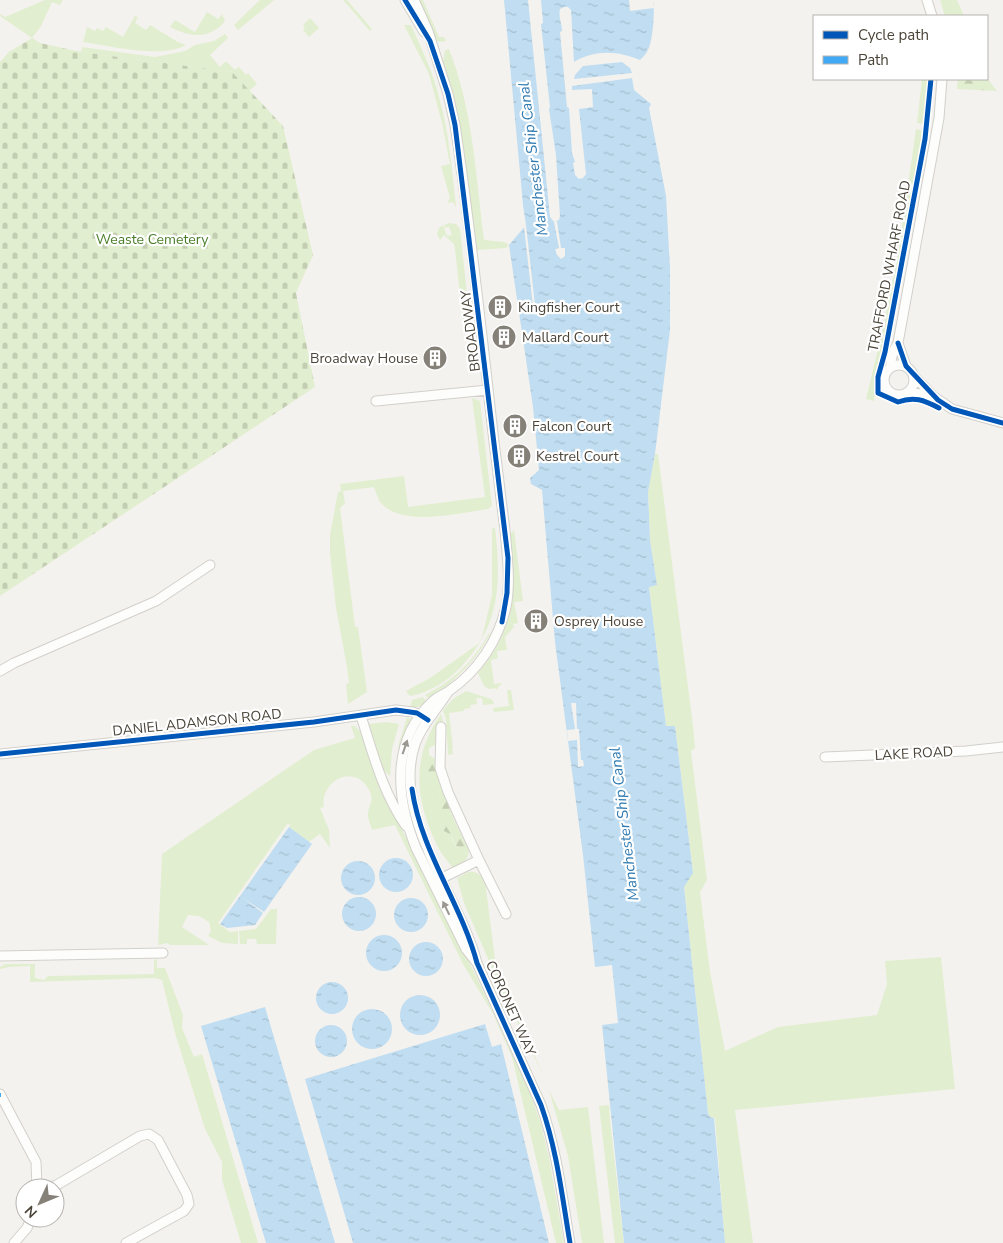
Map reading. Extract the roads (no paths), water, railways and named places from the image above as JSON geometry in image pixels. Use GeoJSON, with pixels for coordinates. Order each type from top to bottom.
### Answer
{"type":"FeatureCollection","features":[{"type":"Feature","properties":{"kind":"street","name":"BROADWAY"},"geometry":{"type":"LineString","coordinates":[[405,0],[430,40]]}},
{"type":"Feature","properties":{"kind":"street","name":"BROADWAY"},"geometry":{"type":"LineString","coordinates":[[409,0],[419,17],[418,22]]}},
{"type":"Feature","properties":{"kind":"street","name":"BROADWAY"},"geometry":{"type":"LineString","coordinates":[[414,0],[423,18],[456,125],[508,558],[506,606],[496,634],[482,659],[472,671],[448,692]]}},
{"type":"Feature","properties":{"kind":"street"},"geometry":{"type":"LineString","coordinates":[[927,0],[932,15]]}},
{"type":"Feature","properties":{"kind":"street","name":"TRAFFORD WHARF ROAD"},"geometry":{"type":"LineString","coordinates":[[891,367],[893,351],[898,343],[939,118],[942,80]]}},
{"type":"Feature","properties":{"kind":"street","name":"TRAFFORD WHARF ROAD"},"geometry":{"type":"LineString","coordinates":[[898,343],[906,366]]}},
{"type":"Feature","properties":{"kind":"street"},"geometry":{"type":"LineString","coordinates":[[933,396],[908,392],[898,395],[893,394],[886,388],[884,379],[886,374],[891,367],[896,365],[906,366],[933,396],[952,409],[1003,423]]}},
{"type":"Feature","properties":{"kind":"street"},"geometry":{"type":"LineString","coordinates":[[908,392],[913,385],[914,376]]}},
{"type":"Feature","properties":{"kind":"street"},"geometry":{"type":"LineString","coordinates":[[376,401],[488,390]]}},
{"type":"Feature","properties":{"kind":"street"},"geometry":{"type":"LineString","coordinates":[[0,671],[14,663],[156,601],[210,565]]}},
{"type":"Feature","properties":{"kind":"street","name":"CORONET WAY"},"geometry":{"type":"LineString","coordinates":[[448,692],[439,696],[424,717],[403,751],[400,762],[399,781],[410,832],[472,944],[477,963],[533,1084],[548,1126],[558,1165],[570,1243]]}},
{"type":"Feature","properties":{"kind":"street","name":"DANIEL ADAMSON ROAD"},"geometry":{"type":"LineString","coordinates":[[0,754],[361,716],[396,710],[413,712],[424,717]]}},
{"type":"Feature","properties":{"kind":"street"},"geometry":{"type":"LineString","coordinates":[[361,716],[371,753],[381,778],[399,817],[410,832]]}},
{"type":"Feature","properties":{"kind":"street","name":"CORONET WAY"},"geometry":{"type":"LineString","coordinates":[[424,717],[410,766],[414,809],[438,880]]}},
{"type":"Feature","properties":{"kind":"street"},"geometry":{"type":"LineString","coordinates":[[441,727],[440,768],[448,792],[506,914]]}},
{"type":"Feature","properties":{"kind":"street","name":"LAKE ROAD"},"geometry":{"type":"LineString","coordinates":[[825,757],[966,751],[1003,747]]}},
{"type":"Feature","properties":{"kind":"street"},"geometry":{"type":"LineString","coordinates":[[381,778],[393,782],[399,781],[410,766]]}},
{"type":"Feature","properties":{"kind":"street"},"geometry":{"type":"LineString","coordinates":[[438,880],[479,860]]}},
{"type":"Feature","properties":{"kind":"street"},"geometry":{"type":"LineString","coordinates":[[0,956],[163,953]]}},
{"type":"Feature","properties":{"kind":"street"},"geometry":{"type":"LineString","coordinates":[[0,1095],[36,1162],[37,1178]]}},
{"type":"Feature","properties":{"kind":"street"},"geometry":{"type":"LineString","coordinates":[[65,1180],[140,1136],[149,1134],[158,1140],[187,1195],[189,1204],[184,1211],[126,1243]]}},
{"type":"Feature","properties":{"kind":"street"},"geometry":{"type":"LineString","coordinates":[[14,1243],[26,1228]]}},
{"type":"Feature","properties":{"kind":"water","name":"Manchester Ship Canal"},"geometry":{"type":"Polygon","coordinates":[[[504,0],[528,0],[550,217],[554,222],[559,220],[560,216],[556,155],[549,109],[541,24],[543,23],[541,0],[653,0],[654,5],[651,40],[648,50],[640,60],[615,53],[599,53],[574,62],[571,10],[568,7],[560,9],[562,31],[560,32],[575,175],[579,179],[583,178],[586,174],[579,109],[593,107],[592,89],[572,90],[572,86],[632,78],[634,90],[651,104],[649,108],[666,196],[670,268],[670,330],[655,454],[648,492],[650,540],[657,585],[649,587],[666,726],[675,726],[693,873],[684,887],[708,1113],[710,1117],[714,1118],[725,1243],[624,1243],[602,1025],[618,1023],[612,965],[595,967],[583,855],[555,642],[542,490],[531,484],[530,478],[539,470],[533,407],[509,245],[526,225],[504,0]]]}},
{"type":"Feature","properties":{"kind":"water"},"geometry":{"type":"Polygon","coordinates":[[[622,62],[630,68],[632,73],[574,79],[583,66],[622,62]]]}},
{"type":"Feature","properties":{"kind":"water"},"geometry":{"type":"Polygon","coordinates":[[[289,827],[312,844],[264,912],[240,896],[289,827]]]}},
{"type":"Feature","properties":{"kind":"water"},"geometry":{"type":"Polygon","coordinates":[[[396,858],[408,863],[413,875],[408,887],[396,892],[384,887],[379,875],[384,863],[396,858]]]}},
{"type":"Feature","properties":{"kind":"water"},"geometry":{"type":"Polygon","coordinates":[[[358,861],[370,866],[375,878],[370,890],[358,895],[346,890],[341,878],[346,866],[358,861]]]}},
{"type":"Feature","properties":{"kind":"water"},"geometry":{"type":"Polygon","coordinates":[[[240,896],[263,913],[255,925],[227,928],[220,924],[240,896]]]}},
{"type":"Feature","properties":{"kind":"water"},"geometry":{"type":"Polygon","coordinates":[[[359,897],[371,902],[376,914],[371,926],[359,931],[347,926],[342,914],[347,902],[359,897]]]}},
{"type":"Feature","properties":{"kind":"water"},"geometry":{"type":"Polygon","coordinates":[[[411,898],[423,903],[428,915],[423,927],[411,932],[399,927],[394,915],[399,903],[411,898]]]}},
{"type":"Feature","properties":{"kind":"water"},"geometry":{"type":"Polygon","coordinates":[[[384,935],[396,941],[402,953],[396,965],[384,971],[372,965],[366,953],[372,941],[384,935]]]}},
{"type":"Feature","properties":{"kind":"water"},"geometry":{"type":"Polygon","coordinates":[[[426,942],[433,943],[438,947],[442,952],[442,966],[438,971],[433,975],[426,976],[419,975],[414,971],[410,966],[409,959],[410,952],[414,947],[419,943],[426,942]]]}},
{"type":"Feature","properties":{"kind":"water"},"geometry":{"type":"Polygon","coordinates":[[[332,982],[338,983],[343,987],[347,992],[347,1004],[343,1009],[338,1013],[332,1014],[326,1013],[321,1009],[317,1004],[316,998],[317,992],[321,987],[326,983],[332,982]]]}},
{"type":"Feature","properties":{"kind":"water"},"geometry":{"type":"Polygon","coordinates":[[[424,995],[431,998],[437,1004],[440,1015],[439,1023],[431,1032],[424,1035],[416,1035],[409,1032],[401,1023],[400,1011],[403,1004],[412,996],[424,995]]]}},
{"type":"Feature","properties":{"kind":"water"},"geometry":{"type":"Polygon","coordinates":[[[265,1007],[335,1243],[266,1243],[201,1026],[265,1007]]]}},
{"type":"Feature","properties":{"kind":"water"},"geometry":{"type":"Polygon","coordinates":[[[372,1009],[386,1015],[392,1029],[386,1043],[372,1049],[358,1043],[352,1029],[358,1015],[372,1009]]]}},
{"type":"Feature","properties":{"kind":"water"},"geometry":{"type":"Polygon","coordinates":[[[485,1024],[492,1047],[501,1044],[549,1243],[353,1243],[305,1079],[485,1024]]]}},
{"type":"Feature","properties":{"kind":"water"},"geometry":{"type":"Polygon","coordinates":[[[331,1025],[337,1026],[342,1030],[346,1035],[346,1047],[342,1052],[337,1056],[331,1057],[325,1056],[320,1052],[316,1047],[315,1041],[316,1035],[320,1030],[325,1026],[331,1025]]]}},
{"type":"Feature","properties":{"kind":"place","name":"Kingfisher Court"},"geometry":{"type":"Point","coordinates":[500,307]}},
{"type":"Feature","properties":{"kind":"place","name":"Mallard Court"},"geometry":{"type":"Point","coordinates":[504,337]}},
{"type":"Feature","properties":{"kind":"place","name":"Broadway House"},"geometry":{"type":"Point","coordinates":[435,358]}},
{"type":"Feature","properties":{"kind":"place","name":"Falcon Court"},"geometry":{"type":"Point","coordinates":[515,426]}},
{"type":"Feature","properties":{"kind":"place","name":"Kestrel Court"},"geometry":{"type":"Point","coordinates":[519,456]}},
{"type":"Feature","properties":{"kind":"place","name":"Osprey House"},"geometry":{"type":"Point","coordinates":[536,621]}},
{"type":"Feature","properties":{"kind":"park label","name":"Weaste Cemetery"},"geometry":{"type":"Point","coordinates":[152,239]}}]}
